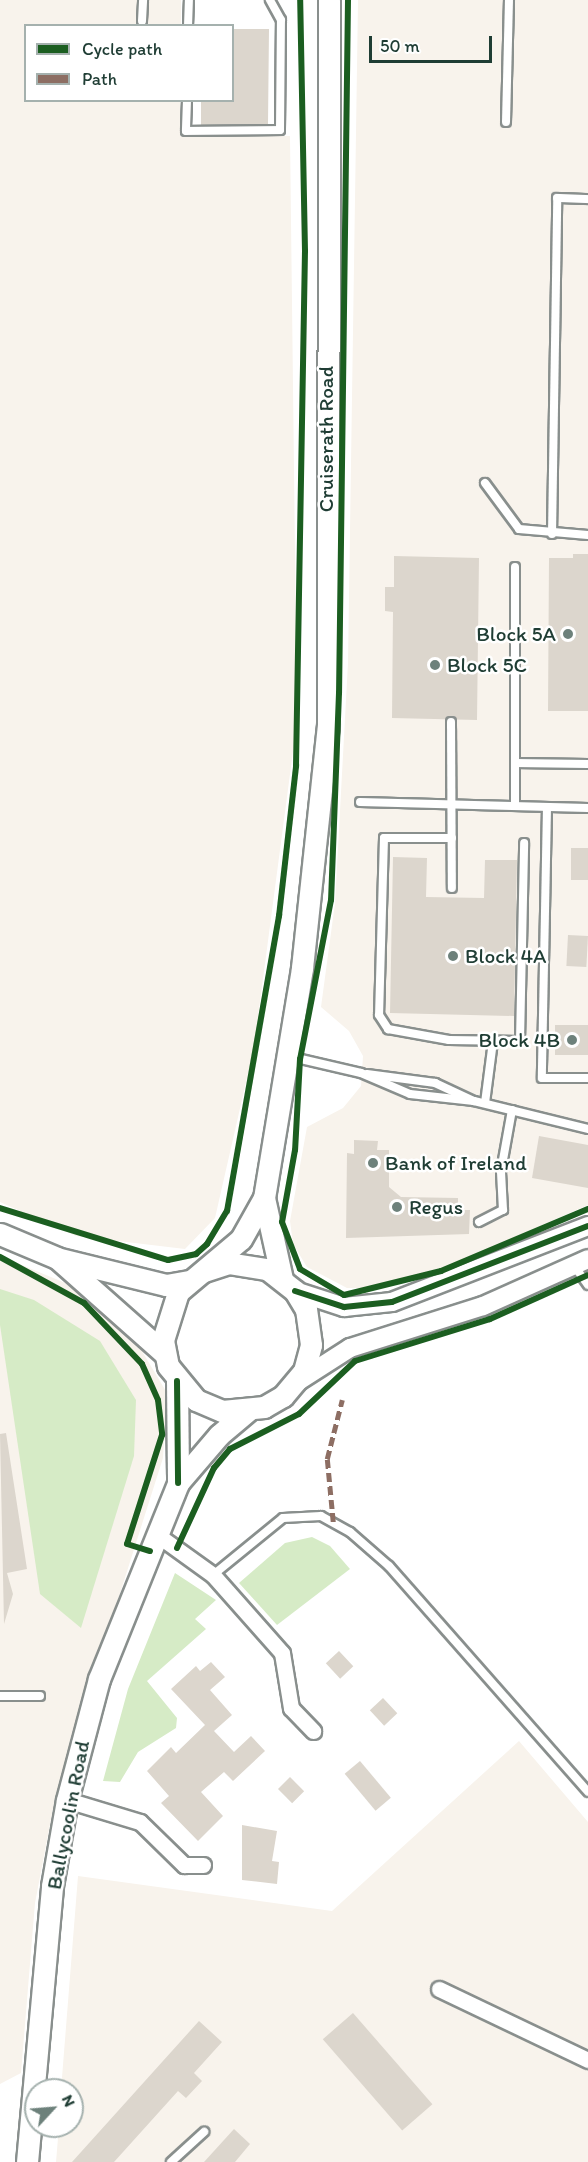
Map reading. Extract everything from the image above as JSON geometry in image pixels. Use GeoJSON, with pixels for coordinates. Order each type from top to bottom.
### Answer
{"type":"FeatureCollection","features":[{"type":"Feature","properties":{"kind":"main road","name":"Cruiserath Road"},"geometry":{"type":"LineString","coordinates":[[196,1276],[241,1239],[264,1198],[288,1056],[328,726],[329,0]]}},
{"type":"Feature","properties":{"kind":"main road","name":"Cruiserath Road"},"geometry":{"type":"LineString","coordinates":[[264,1198],[289,1285]]}},
{"type":"Feature","properties":{"kind":"main road"},"geometry":{"type":"LineString","coordinates":[[0,1234],[57,1258],[166,1285],[249,1264],[289,1285],[311,1332],[308,1359],[297,1382],[283,1396],[248,1411],[209,1406],[177,1381],[164,1353],[57,1258]]}},
{"type":"Feature","properties":{"kind":"main road"},"geometry":{"type":"LineString","coordinates":[[164,1353],[164,1322],[196,1276]]}},
{"type":"Feature","properties":{"kind":"main road","name":"Ballycoolin Road"},"geometry":{"type":"LineString","coordinates":[[177,1381],[178,1483]]}},
{"type":"Feature","properties":{"kind":"main road","name":"Ballycoolin Road"},"geometry":{"type":"LineString","coordinates":[[27,2162],[52,1886],[67,1800],[99,1679],[178,1483],[219,1435],[248,1411]]}},
{"type":"Feature","properties":{"kind":"street"},"geometry":{"type":"LineString","coordinates":[[289,1285],[344,1306],[392,1302],[588,1226]]}},
{"type":"Feature","properties":{"kind":"street"},"geometry":{"type":"LineString","coordinates":[[297,1382],[350,1348],[483,1306],[581,1262]]}},
{"type":"Feature","properties":{"kind":"street"},"geometry":{"type":"LineString","coordinates":[[156,1534],[213,1575],[282,1653],[291,1708],[313,1731]]}},
{"type":"Feature","properties":{"kind":"street"},"geometry":{"type":"LineString","coordinates":[[67,1800],[140,1822],[184,1864],[203,1865]]}},
{"type":"Feature","properties":{"kind":"street"},"geometry":{"type":"LineString","coordinates":[[439,1989],[588,2060]]}},
{"type":"Feature","properties":{"kind":"lane"},"geometry":{"type":"LineString","coordinates":[[142,21],[143,0]]}},
{"type":"Feature","properties":{"kind":"lane"},"geometry":{"type":"LineString","coordinates":[[188,24],[189,0]]}},
{"type":"Feature","properties":{"kind":"lane"},"geometry":{"type":"LineString","coordinates":[[187,102],[186,131],[280,130],[281,21],[270,0]]}},
{"type":"Feature","properties":{"kind":"lane"},"geometry":{"type":"LineString","coordinates":[[506,122],[509,0]]}},
{"type":"Feature","properties":{"kind":"lane"},"geometry":{"type":"LineString","coordinates":[[552,534],[557,198],[588,199]]}},
{"type":"Feature","properties":{"kind":"lane"},"geometry":{"type":"LineString","coordinates":[[485,483],[519,530],[588,535]]}},
{"type":"Feature","properties":{"kind":"lane"},"geometry":{"type":"LineString","coordinates":[[516,567],[516,806]]}},
{"type":"Feature","properties":{"kind":"lane"},"geometry":{"type":"LineString","coordinates":[[451,722],[452,888]]}},
{"type":"Feature","properties":{"kind":"lane"},"geometry":{"type":"LineString","coordinates":[[515,763],[588,764]]}},
{"type":"Feature","properties":{"kind":"lane"},"geometry":{"type":"LineString","coordinates":[[360,802],[588,808]]}},
{"type":"Feature","properties":{"kind":"lane"},"geometry":{"type":"LineString","coordinates":[[547,807],[542,1078],[588,1078]]}},
{"type":"Feature","properties":{"kind":"lane"},"geometry":{"type":"LineString","coordinates":[[452,838],[384,838],[380,1024],[449,1040],[520,1041],[524,843]]}},
{"type":"Feature","properties":{"kind":"lane"},"geometry":{"type":"LineString","coordinates":[[485,1103],[493,1041]]}},
{"type":"Feature","properties":{"kind":"lane"},"geometry":{"type":"LineString","coordinates":[[288,1056],[361,1073],[435,1083],[474,1101]]}},
{"type":"Feature","properties":{"kind":"lane"},"geometry":{"type":"LineString","coordinates":[[361,1073],[410,1094],[485,1103],[588,1128]]}},
{"type":"Feature","properties":{"kind":"lane"},"geometry":{"type":"LineString","coordinates":[[479,1222],[503,1209],[501,1171],[512,1110]]}},
{"type":"Feature","properties":{"kind":"lane"},"geometry":{"type":"LineString","coordinates":[[581,1262],[588,1285]]}},
{"type":"Feature","properties":{"kind":"lane"},"geometry":{"type":"LineString","coordinates":[[213,1575],[283,1518],[321,1515],[350,1532],[389,1566],[588,1792]]}},
{"type":"Feature","properties":{"kind":"lane"},"geometry":{"type":"LineString","coordinates":[[0,1696],[40,1696]]}},
{"type":"Feature","properties":{"kind":"lane"},"geometry":{"type":"LineString","coordinates":[[171,2162],[204,2132]]}},
{"type":"Feature","properties":{"kind":"shaded area"},"geometry":{"type":"Polygon","coordinates":[[[0,0],[181,0],[181,24],[24,24],[24,102],[180,102],[180,136],[290,136],[297,721],[254,1047],[215,1218],[185,1249],[76,1236],[0,1202],[0,0]]]}},
{"type":"Feature","properties":{"kind":"shaded area"},"geometry":{"type":"Polygon","coordinates":[[[358,0],[588,0],[588,1205],[451,1265],[371,1288],[347,1288],[307,1267],[293,1244],[290,1221],[307,1127],[343,1108],[361,1086],[363,1056],[349,1031],[321,1007],[335,903],[348,663],[358,0]]]}},
{"type":"Feature","properties":{"kind":"shaded area"},"geometry":{"type":"Polygon","coordinates":[[[0,1256],[80,1289],[127,1326],[167,1393],[163,1458],[55,1798],[35,1903],[21,2073],[0,2084],[0,1256]]]}},
{"type":"Feature","properties":{"kind":"shaded area"},"geometry":{"type":"Polygon","coordinates":[[[519,1741],[588,1822],[588,2162],[56,2162],[58,2138],[84,2138],[84,2078],[62,2078],[78,1876],[332,1911],[519,1741]]]}},
{"type":"Feature","properties":{"kind":"green space"},"geometry":{"type":"Polygon","coordinates":[[[0,1289],[34,1300],[100,1341],[136,1400],[134,1456],[81,1628],[40,1594],[0,1325],[0,1289]]]}},
{"type":"Feature","properties":{"kind":"green space"},"geometry":{"type":"Polygon","coordinates":[[[312,1537],[330,1546],[350,1569],[277,1625],[239,1583],[285,1543],[312,1537]]]}},
{"type":"Feature","properties":{"kind":"green space"},"geometry":{"type":"Polygon","coordinates":[[[175,1573],[216,1600],[195,1619],[206,1629],[147,1681],[177,1718],[176,1728],[138,1752],[120,1782],[103,1781],[128,1689],[175,1573]]]}},
{"type":"Feature","properties":{"kind":"building"},"geometry":{"type":"Polygon","coordinates":[[[234,29],[269,29],[268,124],[201,125],[201,102],[234,102],[234,29]]]}},
{"type":"Feature","properties":{"kind":"building","name":"Block 5A"},"geometry":{"type":"Polygon","coordinates":[[[573,554],[588,554],[588,711],[548,711],[549,558],[573,558],[573,554]]]}},
{"type":"Feature","properties":{"kind":"building","name":"Block 5C"},"geometry":{"type":"Polygon","coordinates":[[[394,556],[479,558],[477,720],[392,718],[393,612],[385,611],[385,587],[394,587],[394,556]]]}},
{"type":"Feature","properties":{"kind":"building"},"geometry":{"type":"Polygon","coordinates":[[[571,848],[588,848],[588,880],[571,880],[571,848]]]}},
{"type":"Feature","properties":{"kind":"building","name":"Block 4A"},"geometry":{"type":"Polygon","coordinates":[[[393,857],[427,858],[426,897],[484,898],[485,860],[517,860],[514,1016],[390,1013],[393,857]]]}},
{"type":"Feature","properties":{"kind":"building","name":"Block 4B"},"geometry":{"type":"Polygon","coordinates":[[[568,935],[588,936],[586,967],[566,966],[568,935]]]}},
{"type":"Feature","properties":{"kind":"building","name":"Block 4B"},"geometry":{"type":"Polygon","coordinates":[[[555,1025],[588,1025],[588,1055],[555,1055],[555,1025]]]}},
{"type":"Feature","properties":{"kind":"building"},"geometry":{"type":"Polygon","coordinates":[[[539,1136],[588,1145],[588,1188],[532,1178],[539,1136]]]}},
{"type":"Feature","properties":{"kind":"building"},"geometry":{"type":"Polygon","coordinates":[[[354,1140],[378,1141],[377,1150],[389,1150],[389,1187],[401,1197],[458,1198],[458,1210],[470,1210],[469,1234],[346,1238],[347,1153],[354,1154],[354,1140]]]}},
{"type":"Feature","properties":{"kind":"building"},"geometry":{"type":"Polygon","coordinates":[[[6,1433],[27,1569],[7,1573],[13,1594],[4,1624],[0,1434],[6,1433]]]}},
{"type":"Feature","properties":{"kind":"building"},"geometry":{"type":"Polygon","coordinates":[[[339,1651],[353,1666],[340,1679],[326,1663],[339,1651]]]}},
{"type":"Feature","properties":{"kind":"building"},"geometry":{"type":"Polygon","coordinates":[[[211,1662],[225,1677],[210,1690],[232,1715],[214,1731],[234,1752],[251,1736],[265,1751],[233,1781],[224,1772],[201,1792],[223,1816],[198,1841],[161,1803],[169,1796],[147,1771],[171,1747],[176,1753],[205,1725],[171,1689],[196,1666],[200,1671],[211,1662]]]}},
{"type":"Feature","properties":{"kind":"building"},"geometry":{"type":"Polygon","coordinates":[[[383,1698],[397,1713],[384,1726],[370,1710],[383,1698]]]}},
{"type":"Feature","properties":{"kind":"building"},"geometry":{"type":"Polygon","coordinates":[[[360,1761],[391,1798],[376,1811],[345,1774],[360,1761]]]}},
{"type":"Feature","properties":{"kind":"building"},"geometry":{"type":"Polygon","coordinates":[[[290,1777],[304,1791],[292,1803],[278,1789],[290,1777]]]}},
{"type":"Feature","properties":{"kind":"building"},"geometry":{"type":"Polygon","coordinates":[[[242,1825],[277,1831],[272,1861],[279,1862],[277,1884],[242,1880],[242,1825]]]}},
{"type":"Feature","properties":{"kind":"building"},"geometry":{"type":"Polygon","coordinates":[[[353,2013],[432,2104],[402,2131],[323,2039],[353,2013]]]}},
{"type":"Feature","properties":{"kind":"building"},"geometry":{"type":"Polygon","coordinates":[[[199,2021],[222,2042],[194,2073],[202,2081],[186,2098],[178,2091],[114,2162],[72,2162],[199,2021]]]}},
{"type":"Feature","properties":{"kind":"building"},"geometry":{"type":"Polygon","coordinates":[[[234,2129],[250,2144],[235,2162],[204,2162],[234,2129]]]}},
{"type":"Feature","properties":{"kind":"marked path"},"geometry":{"type":"LineString","coordinates":[[333,1522],[327,1459],[342,1400]]}},
{"type":"Feature","properties":{"kind":"cycle path"},"geometry":{"type":"LineString","coordinates":[[0,1208],[168,1260],[196,1254],[207,1244],[227,1211],[279,916],[296,766],[305,251],[300,0]]}},
{"type":"Feature","properties":{"kind":"cycle path"},"geometry":{"type":"LineString","coordinates":[[348,0],[339,693],[331,900],[300,1059],[295,1150],[282,1222],[300,1269],[344,1295],[441,1271],[588,1209]]}},
{"type":"Feature","properties":{"kind":"cycle path"},"geometry":{"type":"LineString","coordinates":[[295,1291],[344,1307],[392,1302],[588,1226]]}},
{"type":"Feature","properties":{"kind":"cycle path"},"geometry":{"type":"LineString","coordinates":[[0,1257],[84,1303],[142,1364],[158,1400],[162,1435],[127,1544],[150,1551]]}},
{"type":"Feature","properties":{"kind":"cycle path"},"geometry":{"type":"LineString","coordinates":[[177,1548],[214,1468],[230,1449],[299,1414],[355,1361],[490,1319],[588,1275]]}},
{"type":"Feature","properties":{"kind":"cycle path"},"geometry":{"type":"LineString","coordinates":[[177,1381],[178,1483]]}},
{"type":"Feature","properties":{"kind":"place","name":"Block 5A"},"geometry":{"type":"Point","coordinates":[568,634]}},
{"type":"Feature","properties":{"kind":"place","name":"Block 5C"},"geometry":{"type":"Point","coordinates":[435,665]}},
{"type":"Feature","properties":{"kind":"place","name":"Block 4A"},"geometry":{"type":"Point","coordinates":[453,956]}},
{"type":"Feature","properties":{"kind":"place","name":"Block 4B"},"geometry":{"type":"Point","coordinates":[572,1040]}},
{"type":"Feature","properties":{"kind":"place","name":"Bank of Ireland"},"geometry":{"type":"Point","coordinates":[373,1163]}},
{"type":"Feature","properties":{"kind":"place","name":"Regus"},"geometry":{"type":"Point","coordinates":[397,1207]}}]}
